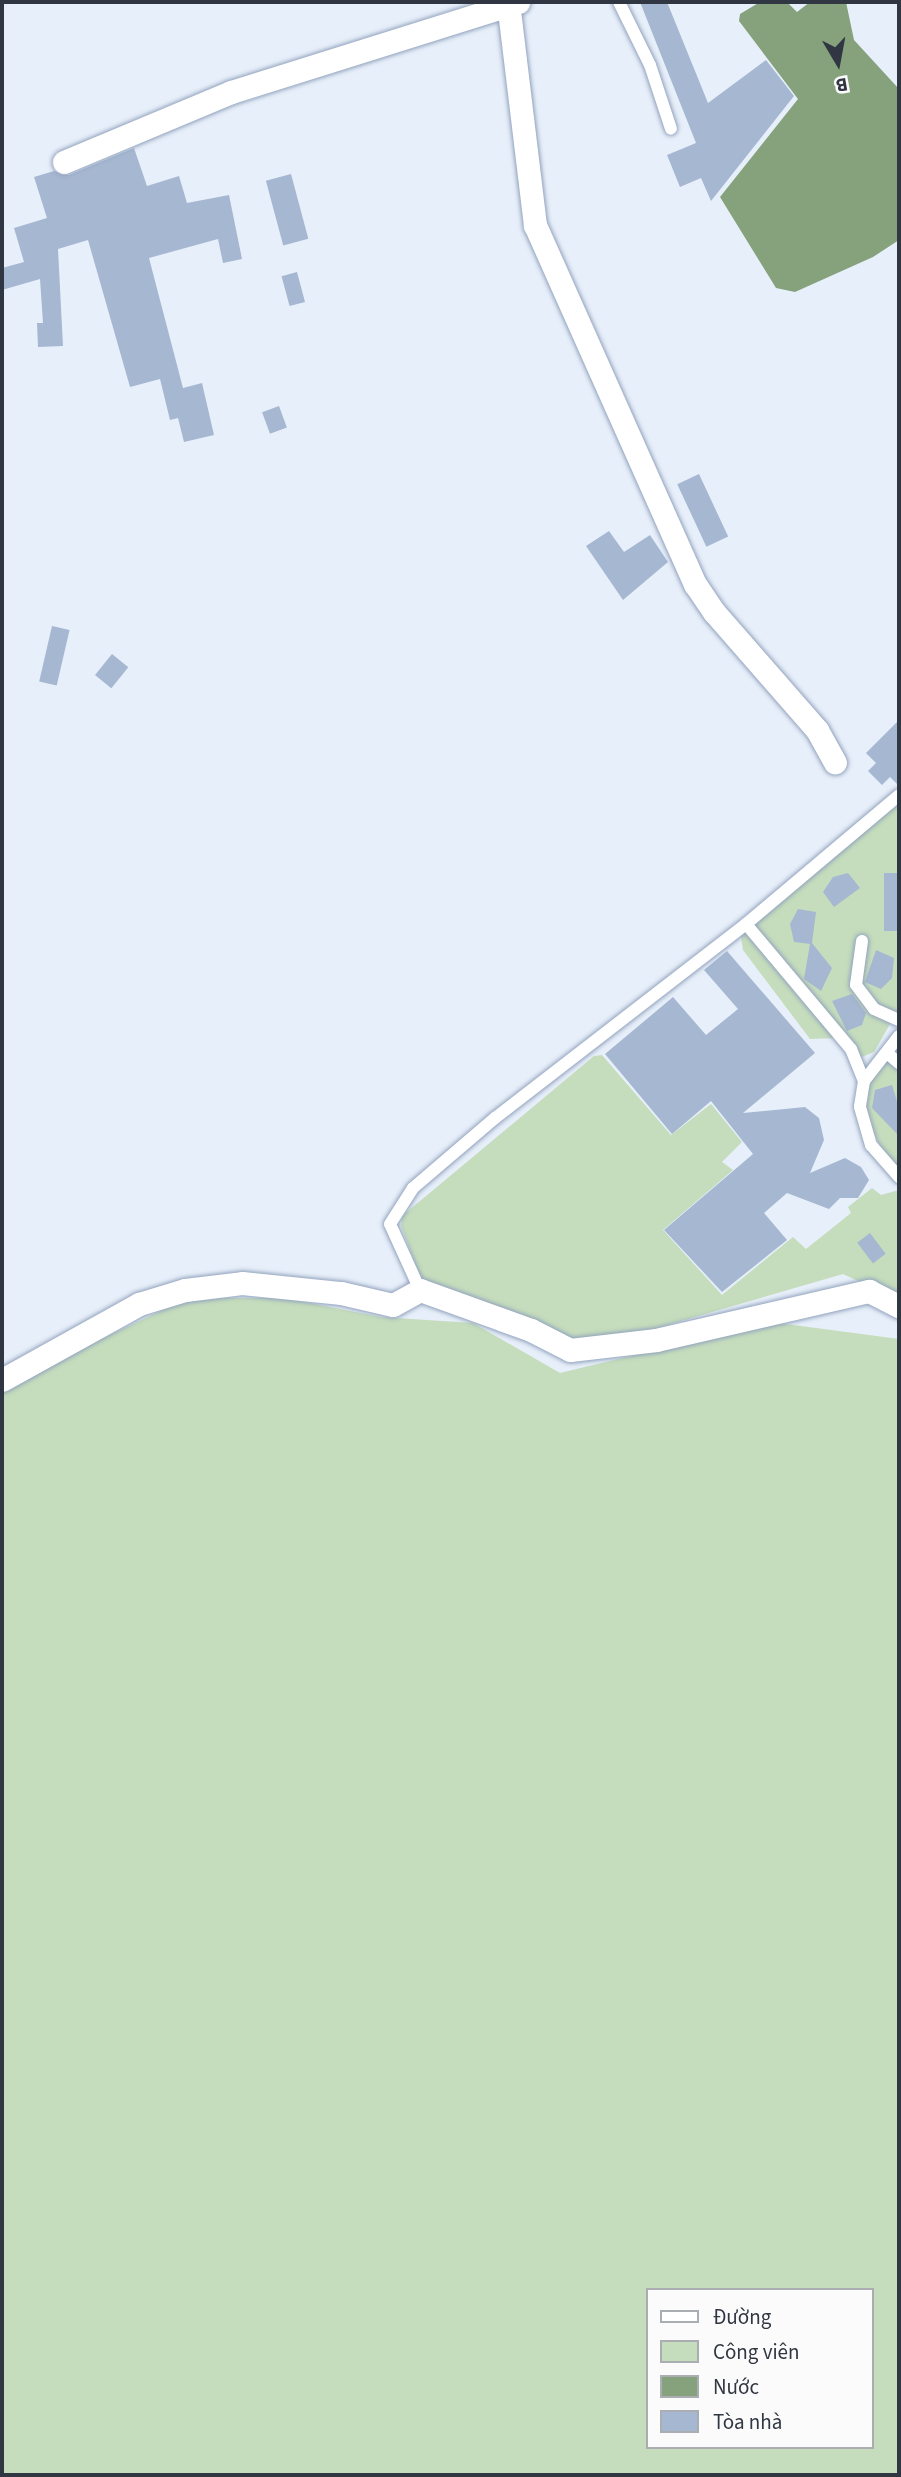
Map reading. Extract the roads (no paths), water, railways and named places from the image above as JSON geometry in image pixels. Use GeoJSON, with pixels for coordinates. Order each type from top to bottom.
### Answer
{"type":"FeatureCollection","features":[{"type":"Feature","properties":{"kind":"street"},"geometry":{"type":"LineString","coordinates":[[64,162],[231,92],[511,4],[534,225],[695,584],[714,612],[817,730],[835,762]]}},
{"type":"Feature","properties":{"kind":"street"},"geometry":{"type":"LineString","coordinates":[[2,1380],[139,1304],[185,1290],[243,1283],[341,1293],[393,1305],[420,1290],[531,1330],[570,1350],[656,1340],[869,1291],[899,1306]]}},
{"type":"Feature","properties":{"kind":"lane"},"geometry":{"type":"LineString","coordinates":[[620,2],[650,65],[671,129]]}},
{"type":"Feature","properties":{"kind":"lane"},"geometry":{"type":"LineString","coordinates":[[420,1290],[390,1224],[414,1188],[495,1118],[746,924],[899,795]]}},
{"type":"Feature","properties":{"kind":"lane"},"geometry":{"type":"LineString","coordinates":[[746,924],[851,1049],[864,1081],[862,1124],[882,1162],[899,1177]]}},
{"type":"Feature","properties":{"kind":"lane"},"geometry":{"type":"LineString","coordinates":[[862,941],[856,985],[874,1009],[899,1020]]}},
{"type":"Feature","properties":{"kind":"lane"},"geometry":{"type":"LineString","coordinates":[[864,1081],[899,1036]]}},
{"type":"Feature","properties":{"kind":"lane"},"geometry":{"type":"LineString","coordinates":[[887,1053],[899,1063]]}},
{"type":"Feature","properties":{"kind":"water"},"geometry":{"type":"Polygon","coordinates":[[[760,2],[787,2],[797,12],[810,2],[846,2],[854,40],[899,89],[899,240],[873,257],[795,292],[776,288],[720,197],[798,99],[739,21],[740,14],[760,2]]]}}]}
